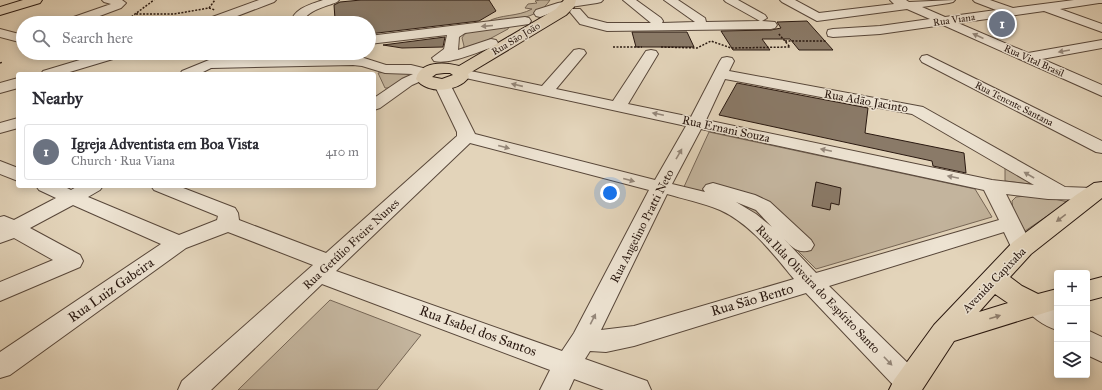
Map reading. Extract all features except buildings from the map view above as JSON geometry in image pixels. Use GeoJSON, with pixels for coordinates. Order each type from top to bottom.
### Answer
{"type":"FeatureCollection","features":[{"type":"Feature","properties":{"kind":"main road"},"geometry":{"type":"LineString","coordinates":[[0,11],[36,0]]}},
{"type":"Feature","properties":{"kind":"main road","name":"Rua São João"},"geometry":{"type":"LineString","coordinates":[[433,71],[491,43],[540,13],[550,5],[553,0]]}},
{"type":"Feature","properties":{"kind":"main road","name":"Rua São João"},"geometry":{"type":"LineString","coordinates":[[433,71],[454,69],[461,73],[478,69],[567,8]]}},
{"type":"Feature","properties":{"kind":"main road","name":"Avenida Capixaba"},"geometry":{"type":"LineString","coordinates":[[907,387],[944,333],[1022,248],[1097,191]]}},
{"type":"Feature","properties":{"kind":"main road"},"geometry":{"type":"LineString","coordinates":[[995,276],[1005,288],[1019,297],[1046,301]]}},
{"type":"Feature","properties":{"kind":"main road"},"geometry":{"type":"LineString","coordinates":[[1090,290],[1102,287]]}},
{"type":"Feature","properties":{"kind":"main road"},"geometry":{"type":"LineString","coordinates":[[944,333],[1046,301]]}},
{"type":"Feature","properties":{"kind":"street"},"geometry":{"type":"LineString","coordinates":[[89,16],[117,6],[120,3],[108,0]]}},
{"type":"Feature","properties":{"kind":"street"},"geometry":{"type":"LineString","coordinates":[[227,16],[270,0]]}},
{"type":"Feature","properties":{"kind":"street"},"geometry":{"type":"LineString","coordinates":[[299,16],[333,0]]}},
{"type":"Feature","properties":{"kind":"street"},"geometry":{"type":"LineString","coordinates":[[629,0],[657,21]]}},
{"type":"Feature","properties":{"kind":"street"},"geometry":{"type":"LineString","coordinates":[[670,0],[701,20]]}},
{"type":"Feature","properties":{"kind":"street"},"geometry":{"type":"LineString","coordinates":[[730,0],[766,21]]}},
{"type":"Feature","properties":{"kind":"street"},"geometry":{"type":"LineString","coordinates":[[786,0],[817,17],[949,0]]}},
{"type":"Feature","properties":{"kind":"street","name":"Rua Vital Brasil"},"geometry":{"type":"LineString","coordinates":[[896,0],[1026,58],[1099,88]]}},
{"type":"Feature","properties":{"kind":"street"},"geometry":{"type":"LineString","coordinates":[[979,0],[1011,12]]}},
{"type":"Feature","properties":{"kind":"street","name":"Rua Viana"},"geometry":{"type":"LineString","coordinates":[[832,37],[1090,0]]}},
{"type":"Feature","properties":{"kind":"street"},"geometry":{"type":"LineString","coordinates":[[540,13],[567,8],[593,10],[590,1]]}},
{"type":"Feature","properties":{"kind":"street"},"geometry":{"type":"LineString","coordinates":[[796,6],[812,4]]}},
{"type":"Feature","properties":{"kind":"street"},"geometry":{"type":"LineString","coordinates":[[1046,7],[1102,28]]}},
{"type":"Feature","properties":{"kind":"street"},"geometry":{"type":"LineString","coordinates":[[567,8],[584,21],[607,27],[766,21]]}},
{"type":"Feature","properties":{"kind":"street"},"geometry":{"type":"LineString","coordinates":[[376,39],[525,21]]}},
{"type":"Feature","properties":{"kind":"street"},"geometry":{"type":"LineString","coordinates":[[376,104],[394,91],[433,71],[452,50],[453,36],[461,30]]}},
{"type":"Feature","properties":{"kind":"street"},"geometry":{"type":"LineString","coordinates":[[0,33],[16,37]]}},
{"type":"Feature","properties":{"kind":"street"},"geometry":{"type":"LineString","coordinates":[[1026,58],[1102,44]]}},
{"type":"Feature","properties":{"kind":"street"},"geometry":{"type":"LineString","coordinates":[[618,106],[651,50]]}},
{"type":"Feature","properties":{"kind":"street"},"geometry":{"type":"LineString","coordinates":[[546,91],[579,53]]}},
{"type":"Feature","properties":{"kind":"street","name":"Rua Tenente Santana"},"geometry":{"type":"LineString","coordinates":[[927,59],[1102,148]]}},
{"type":"Feature","properties":{"kind":"street"},"geometry":{"type":"LineString","coordinates":[[51,72],[67,60]]}},
{"type":"Feature","properties":{"kind":"street"},"geometry":{"type":"LineString","coordinates":[[53,72],[94,60]]}},
{"type":"Feature","properties":{"kind":"street"},"geometry":{"type":"LineString","coordinates":[[191,72],[208,64],[353,61],[364,62],[385,68],[433,71]]}},
{"type":"Feature","properties":{"kind":"street"},"geometry":{"type":"LineString","coordinates":[[366,72],[385,68]]}},
{"type":"Feature","properties":{"kind":"street","name":"Rua Angelino Pratti Neto"},"geometry":{"type":"LineString","coordinates":[[554,390],[583,340],[664,181],[697,122],[724,68]]}},
{"type":"Feature","properties":{"kind":"street","name":"Rua Adão Jacinto"},"geometry":{"type":"LineString","coordinates":[[724,68],[917,110],[1063,194]]}},
{"type":"Feature","properties":{"kind":"street","name":"Rua Ernani Souza"},"geometry":{"type":"LineString","coordinates":[[478,69],[546,91],[697,122],[1001,204]]}},
{"type":"Feature","properties":{"kind":"street"},"geometry":{"type":"LineString","coordinates":[[433,71],[466,132],[466,137]]}},
{"type":"Feature","properties":{"kind":"street"},"geometry":{"type":"LineString","coordinates":[[0,88],[16,84]]}},
{"type":"Feature","properties":{"kind":"street","name":"Rua Ilda Oliveira do Espírito Santo"},"geometry":{"type":"LineString","coordinates":[[466,137],[664,181],[700,197],[728,206],[749,219],[767,234],[907,387]]}},
{"type":"Feature","properties":{"kind":"street","name":"Rua Getúlio Freire Nunes"},"geometry":{"type":"LineString","coordinates":[[192,390],[466,137]]}},
{"type":"Feature","properties":{"kind":"street"},"geometry":{"type":"LineString","coordinates":[[995,154],[1001,204],[1022,248]]}},
{"type":"Feature","properties":{"kind":"street"},"geometry":{"type":"LineString","coordinates":[[0,167],[16,174]]}},
{"type":"Feature","properties":{"kind":"street"},"geometry":{"type":"LineString","coordinates":[[664,181],[748,199],[763,206],[802,245]]}},
{"type":"Feature","properties":{"kind":"street"},"geometry":{"type":"LineString","coordinates":[[51,188],[178,243]]}},
{"type":"Feature","properties":{"kind":"street"},"geometry":{"type":"LineString","coordinates":[[5,228],[88,188]]}},
{"type":"Feature","properties":{"kind":"street"},"geometry":{"type":"LineString","coordinates":[[165,188],[228,213],[228,224]]}},
{"type":"Feature","properties":{"kind":"street"},"geometry":{"type":"LineString","coordinates":[[1001,204],[1004,194],[1018,190],[1063,194],[1097,191]]}},
{"type":"Feature","properties":{"kind":"street","name":"Rua São Bento"},"geometry":{"type":"LineString","coordinates":[[583,340],[606,341],[634,336],[811,283],[1001,204]]}},
{"type":"Feature","properties":{"kind":"street","name":"Rua Isabel dos Santos"},"geometry":{"type":"LineString","coordinates":[[228,224],[325,268],[637,390]]}},
{"type":"Feature","properties":{"kind":"street","name":"Rua Luiz Gabeira"},"geometry":{"type":"LineString","coordinates":[[0,367],[178,243],[228,224]]}},
{"type":"Feature","properties":{"kind":"street"},"geometry":{"type":"LineString","coordinates":[[0,292],[72,261],[5,228]]}},
{"type":"Feature","properties":{"kind":"street"},"geometry":{"type":"LineString","coordinates":[[1046,301],[1054,315]]}},
{"type":"Feature","properties":{"kind":"street"},"geometry":{"type":"LineString","coordinates":[[1088,342],[1102,351]]}},
{"type":"Feature","properties":{"kind":"path"},"geometry":{"type":"LineString","coordinates":[[133,16],[154,0]]}},
{"type":"Feature","properties":{"kind":"path"},"geometry":{"type":"LineString","coordinates":[[136,14],[184,13],[209,8],[215,0]]}},
{"type":"Feature","properties":{"kind":"path"},"geometry":{"type":"LineString","coordinates":[[613,47],[651,50],[697,48],[711,41],[731,48],[790,47],[766,21]]}},
{"type":"Feature","properties":{"kind":"path"},"geometry":{"type":"LineString","coordinates":[[784,41],[832,37]]}},
{"type":"Feature","properties":{"kind":"path"},"geometry":{"type":"LineString","coordinates":[[194,60],[208,64]]}},
{"type":"Feature","properties":{"kind":"shaded area"},"geometry":{"type":"Polygon","coordinates":[[[550,0],[538,12],[530,16],[513,20],[487,22],[492,19],[527,12],[532,9],[525,8],[528,4],[537,3],[535,1],[550,0]]]}},
{"type":"Feature","properties":{"kind":"shaded area"},"geometry":{"type":"Polygon","coordinates":[[[502,26],[504,28],[509,27],[508,29],[482,43],[463,49],[464,46],[462,38],[469,31],[480,28],[502,26]]]}},
{"type":"Feature","properties":{"kind":"shaded area"},"geometry":{"type":"Polygon","coordinates":[[[403,70],[413,74],[392,88],[385,88],[378,73],[403,70]]]}},
{"type":"Feature","properties":{"kind":"shaded area"},"geometry":{"type":"Polygon","coordinates":[[[709,132],[975,189],[992,217],[816,269],[797,250],[760,219],[683,189],[709,132]]]}},
{"type":"Feature","properties":{"kind":"shaded area"},"geometry":{"type":"Polygon","coordinates":[[[1005,168],[1037,185],[1005,181],[1005,168]]]}},
{"type":"Feature","properties":{"kind":"shaded area"},"geometry":{"type":"Polygon","coordinates":[[[1025,196],[1050,198],[1068,202],[1025,231],[1013,210],[1012,201],[1016,197],[1025,196]]]}},
{"type":"Feature","properties":{"kind":"shaded area"},"geometry":{"type":"Polygon","coordinates":[[[330,300],[421,335],[377,390],[238,390],[330,300]]]}},
{"type":"Feature","properties":{"kind":"place","name":"Igreja Adventista em Boa Vista"},"geometry":{"type":"Point","coordinates":[1002,24]}}]}
